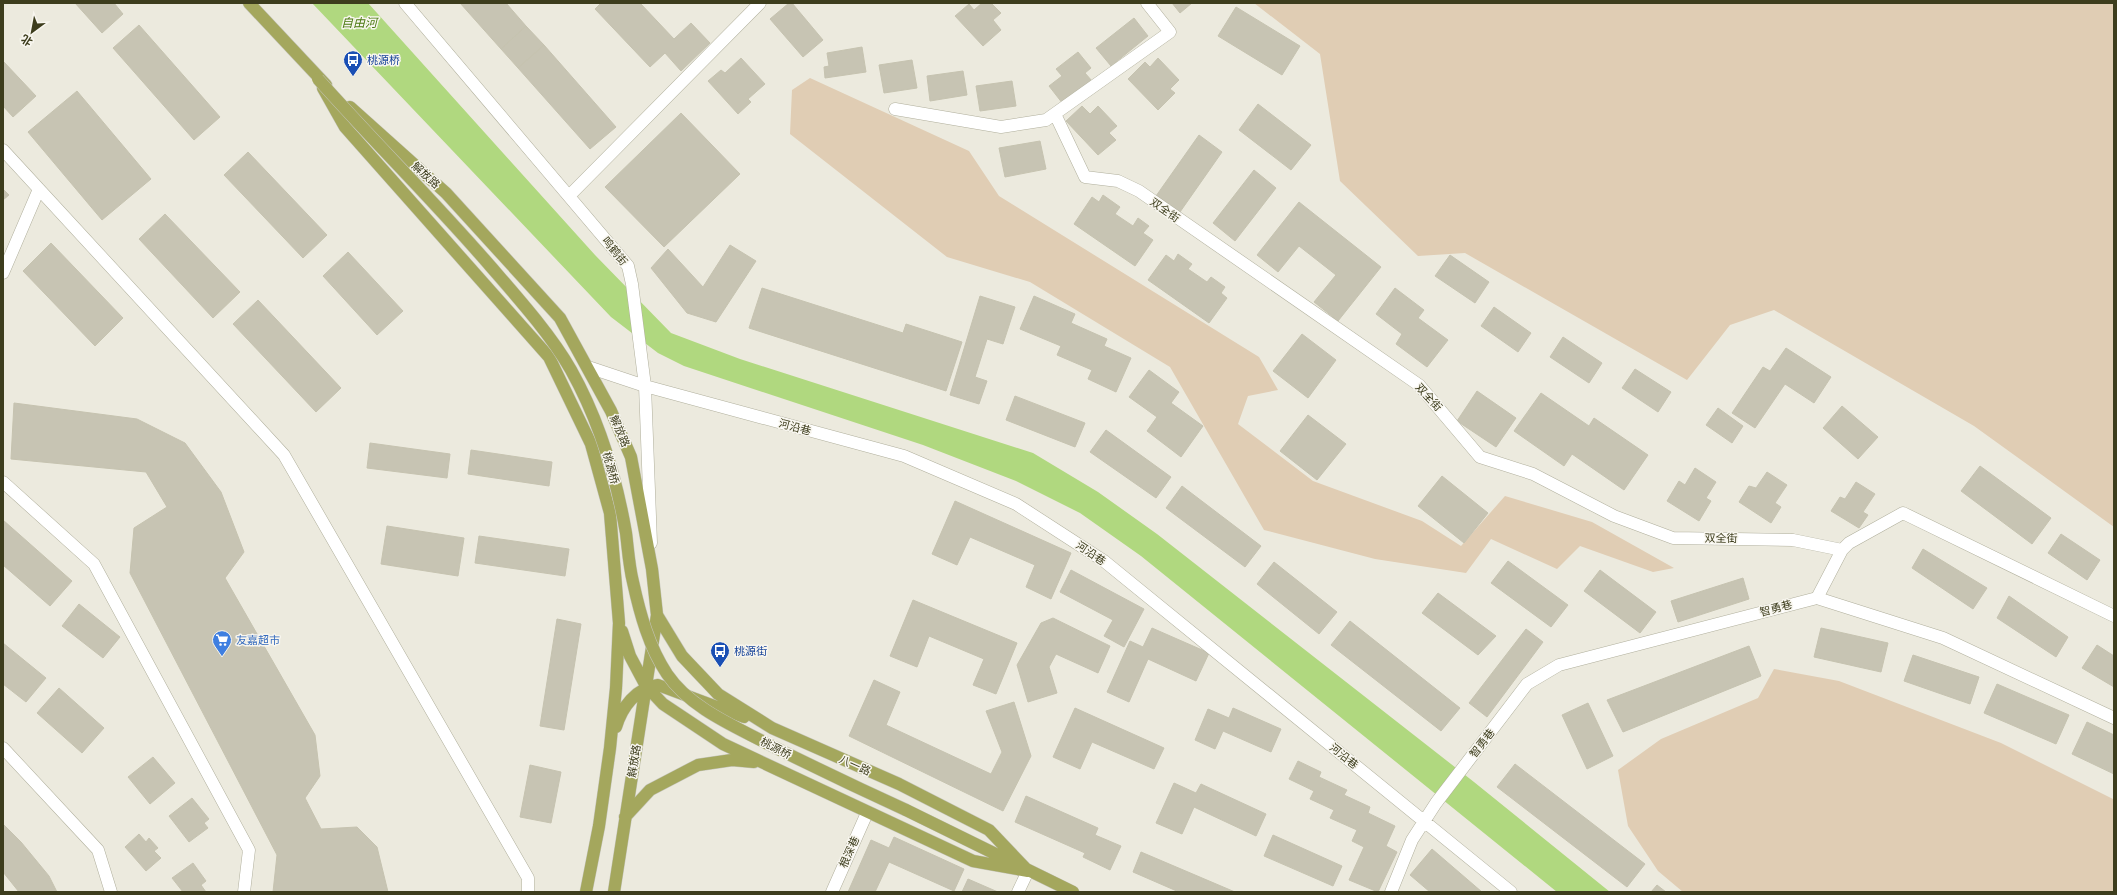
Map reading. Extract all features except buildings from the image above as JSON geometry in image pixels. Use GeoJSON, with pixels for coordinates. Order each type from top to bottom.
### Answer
{"type":"FeatureCollection","features":[{"type":"Feature","properties":{"kind":"main road","name":"解放路"},"geometry":{"type":"LineString","coordinates":[[249,3],[318,79],[446,193],[560,318],[611,411],[631,457],[652,569],[657,614],[614,892]]}},
{"type":"Feature","properties":{"kind":"main road","name":"解放路"},"geometry":{"type":"LineString","coordinates":[[318,79],[345,128],[549,357],[592,444],[610,512],[619,624],[616,688],[610,748],[599,826],[586,892]]}},
{"type":"Feature","properties":{"kind":"main road","name":"桃源桥"},"geometry":{"type":"LineString","coordinates":[[318,79],[376,144],[443,212],[524,305],[570,368],[597,423],[613,472],[626,533],[632,580],[646,633],[668,675],[689,697],[720,719],[831,776],[906,810],[1028,871]]}},
{"type":"Feature","properties":{"kind":"main road","name":"八一路"},"geometry":{"type":"LineString","coordinates":[[657,614],[682,656],[718,694],[772,728],[899,784],[989,830],[1028,871],[1073,892]]}},
{"type":"Feature","properties":{"kind":"main road"},"geometry":{"type":"LineString","coordinates":[[619,624],[630,656],[646,686],[663,704],[723,744],[866,813],[973,861],[1028,871]]}},
{"type":"Feature","properties":{"kind":"main road"},"geometry":{"type":"LineString","coordinates":[[610,748],[623,710],[633,697],[646,686],[658,685],[670,688],[772,728]]}},
{"type":"Feature","properties":{"kind":"main road"},"geometry":{"type":"LineString","coordinates":[[625,817],[650,790],[698,765],[732,760],[765,764]]}},
{"type":"Feature","properties":{"kind":"street","name":"鸣鹤街"},"geometry":{"type":"LineString","coordinates":[[405,3],[628,266],[632,284],[645,386],[652,569]]}},
{"type":"Feature","properties":{"kind":"street"},"geometry":{"type":"LineString","coordinates":[[569,196],[760,3]]}},
{"type":"Feature","properties":{"kind":"street"},"geometry":{"type":"LineString","coordinates":[[894,109],[1001,127],[1046,120],[1170,32],[1147,3]]}},
{"type":"Feature","properties":{"kind":"street","name":"双全街"},"geometry":{"type":"LineString","coordinates":[[1055,114],[1085,177],[1118,181],[1139,192],[1419,385],[1480,457],[1533,474],[1614,516],[1673,538],[1793,540],[1842,550]]}},
{"type":"Feature","properties":{"kind":"street"},"geometry":{"type":"LineString","coordinates":[[3,150],[284,455],[528,878],[528,892]]}},
{"type":"Feature","properties":{"kind":"street"},"geometry":{"type":"LineString","coordinates":[[3,273],[39,189]]}},
{"type":"Feature","properties":{"kind":"street","name":"河沿巷"},"geometry":{"type":"LineString","coordinates":[[588,367],[645,386],[904,456],[1016,504],[1104,561],[1511,892]]}},
{"type":"Feature","properties":{"kind":"street"},"geometry":{"type":"LineString","coordinates":[[3,482],[94,564],[249,850],[244,892]]}},
{"type":"Feature","properties":{"kind":"street"},"geometry":{"type":"LineString","coordinates":[[2114,616],[1903,513],[1849,543],[1842,550],[1816,598],[1943,638],[2114,718]]}},
{"type":"Feature","properties":{"kind":"street","name":"智勇巷"},"geometry":{"type":"LineString","coordinates":[[1391,892],[1412,840],[1436,803],[1527,684],[1559,665],[1816,598]]}},
{"type":"Feature","properties":{"kind":"street"},"geometry":{"type":"LineString","coordinates":[[3,748],[98,850],[111,892]]}},
{"type":"Feature","properties":{"kind":"street","name":"根深巷"},"geometry":{"type":"LineString","coordinates":[[832,892],[866,813]]}},
{"type":"Feature","properties":{"kind":"street"},"geometry":{"type":"LineString","coordinates":[[1018,892],[1028,871]]}},
{"type":"Feature","properties":{"kind":"shaded area"},"geometry":{"type":"Polygon","coordinates":[[[1254,3],[2114,3],[2114,527],[1974,426],[1774,310],[1730,325],[1687,380],[1465,253],[1418,256],[1340,181],[1320,54],[1254,3]]]}},
{"type":"Feature","properties":{"kind":"shaded area"},"geometry":{"type":"Polygon","coordinates":[[[810,78],[969,151],[999,196],[1259,357],[1278,390],[1248,396],[1238,424],[1313,481],[1422,521],[1461,546],[1505,496],[1592,522],[1674,568],[1653,572],[1580,546],[1557,569],[1491,539],[1466,573],[1375,559],[1264,530],[1170,367],[1030,282],[947,257],[790,134],[792,90],[810,78]]]}},
{"type":"Feature","properties":{"kind":"shaded area"},"geometry":{"type":"Polygon","coordinates":[[[1774,669],[1839,681],[2001,743],[2113,799],[2114,892],[1683,892],[1658,871],[1628,826],[1618,770],[1661,739],[1758,698],[1774,669]]]}},
{"type":"Feature","properties":{"kind":"water","name":"自由河"},"geometry":{"type":"Polygon","coordinates":[[[312,3],[368,3],[595,255],[671,333],[740,359],[1033,453],[1098,492],[1157,534],[1474,782],[1610,892],[1557,892],[1141,556],[1080,513],[1016,481],[923,445],[684,366],[658,353],[611,317],[312,3]]]}},
{"type":"Feature","properties":{"kind":"place","name":"桃源桥"},"geometry":{"type":"Point","coordinates":[353,77]}},
{"type":"Feature","properties":{"kind":"place","name":"友嘉超市"},"geometry":{"type":"Point","coordinates":[222,657]}},
{"type":"Feature","properties":{"kind":"place","name":"桃源街"},"geometry":{"type":"Point","coordinates":[720,668]}}]}
